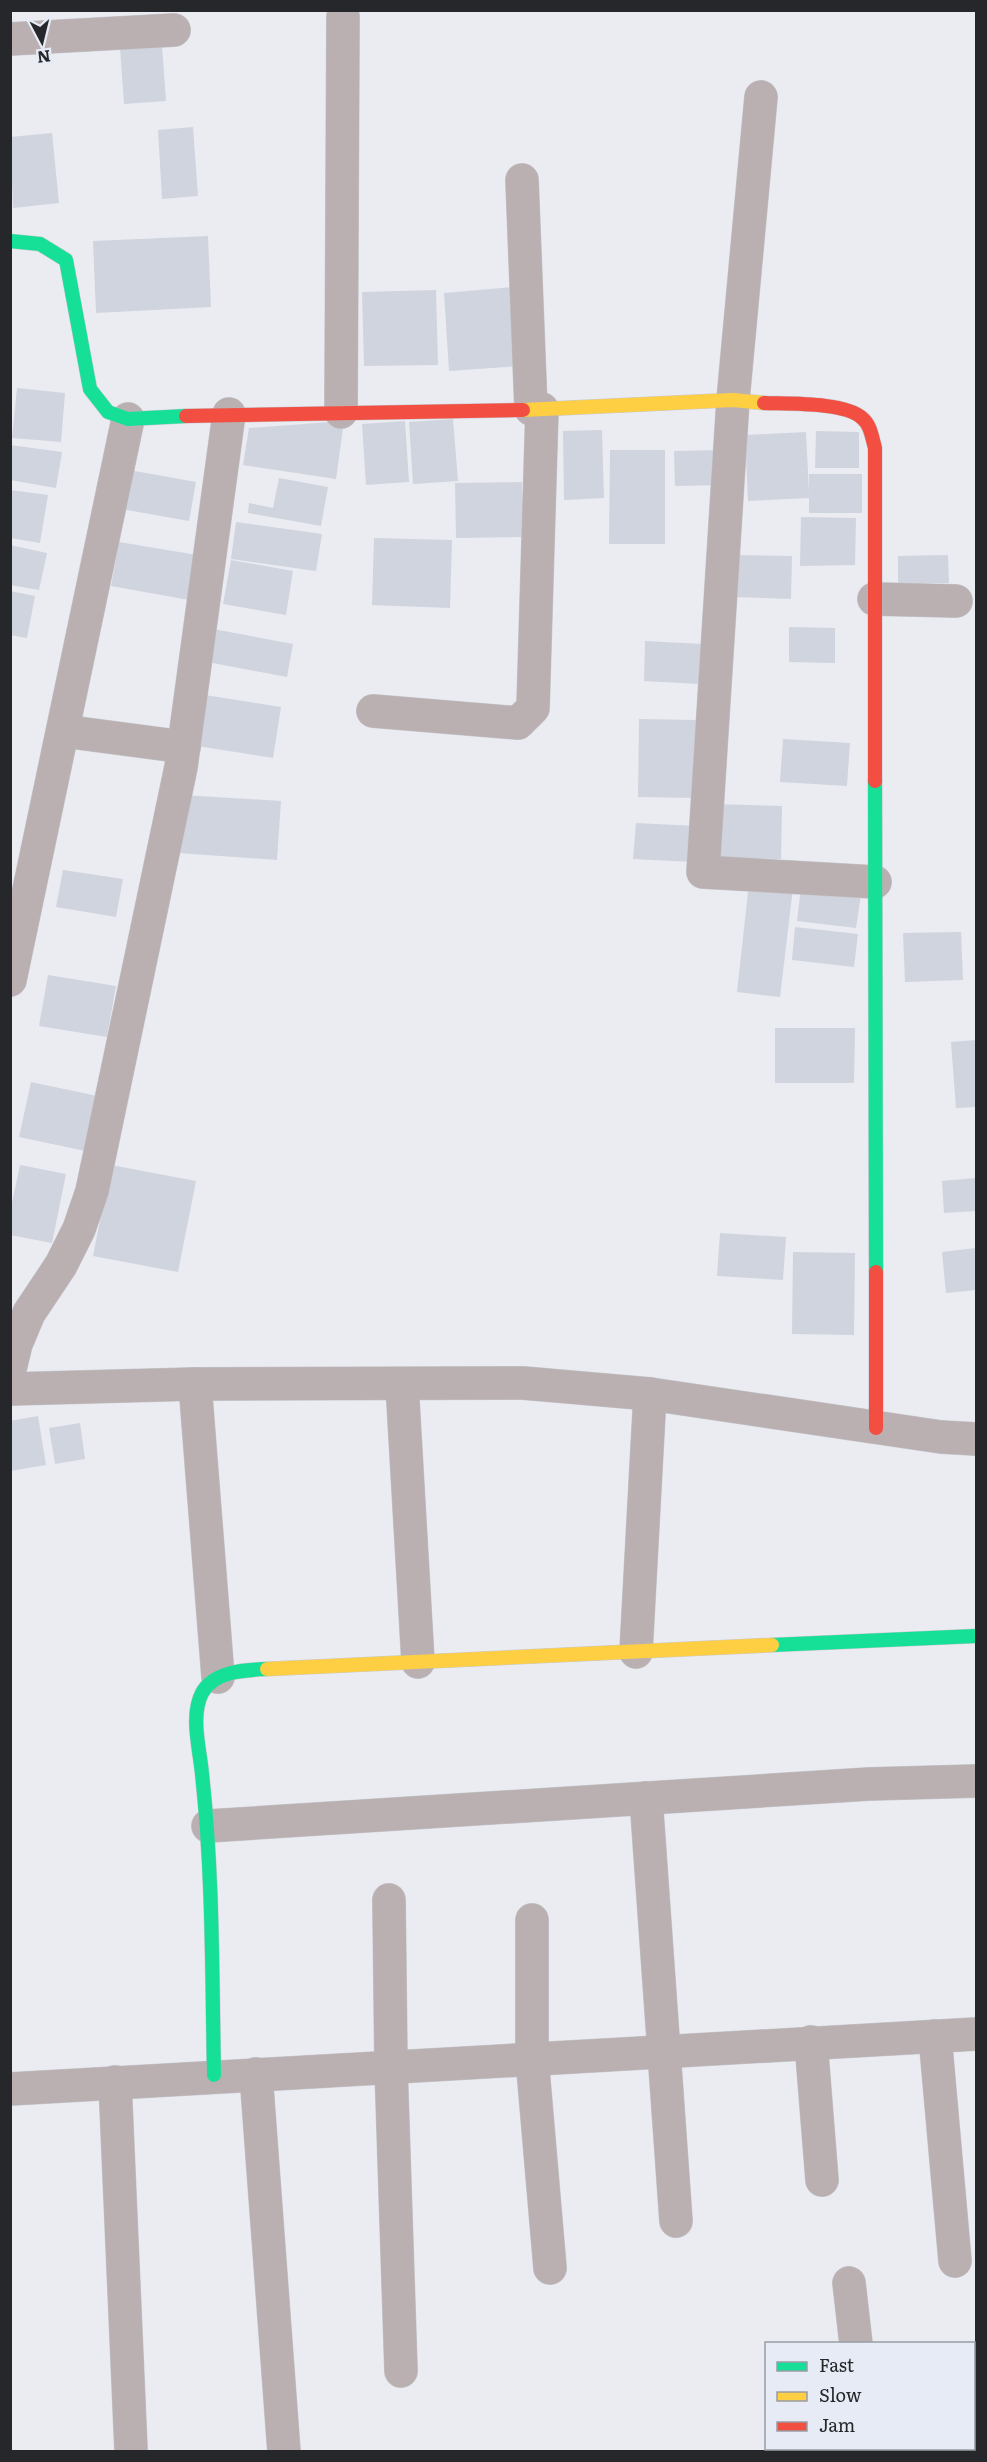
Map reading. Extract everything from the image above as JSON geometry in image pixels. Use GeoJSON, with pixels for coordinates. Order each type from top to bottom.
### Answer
{"type":"FeatureCollection","features":[{"type":"Feature","properties":{"kind":"street"},"geometry":{"type":"LineString","coordinates":[[341,412],[343,17]]}},
{"type":"Feature","properties":{"kind":"street"},"geometry":{"type":"LineString","coordinates":[[10,39],[174,30]]}},
{"type":"Feature","properties":{"kind":"street"},"geometry":{"type":"LineString","coordinates":[[761,97],[733,400],[703,872],[875,882]]}},
{"type":"Feature","properties":{"kind":"street"},"geometry":{"type":"LineString","coordinates":[[373,711],[518,723],[533,708],[536,409],[522,180]]}},
{"type":"Feature","properties":{"kind":"street"},"geometry":{"type":"LineString","coordinates":[[10,241],[27,240],[49,246],[66,260],[90,389],[108,412],[128,419],[229,414],[536,409],[733,400],[845,409],[862,417],[870,429],[874,448],[876,1428]]}},
{"type":"Feature","properties":{"kind":"street"},"geometry":{"type":"LineString","coordinates":[[10,1369],[16,1344],[29,1314],[61,1265],[80,1229],[92,1191],[184,747],[229,414]]}},
{"type":"Feature","properties":{"kind":"street"},"geometry":{"type":"LineString","coordinates":[[10,980],[128,419]]}},
{"type":"Feature","properties":{"kind":"street"},"geometry":{"type":"LineString","coordinates":[[874,599],[956,601]]}},
{"type":"Feature","properties":{"kind":"street"},"geometry":{"type":"LineString","coordinates":[[63,731],[184,747]]}},
{"type":"Feature","properties":{"kind":"street"},"geometry":{"type":"LineString","coordinates":[[10,1389],[195,1384],[523,1383],[650,1394],[941,1437],[976,1439]]}},
{"type":"Feature","properties":{"kind":"street"},"geometry":{"type":"LineString","coordinates":[[195,1384],[218,1677]]}},
{"type":"Feature","properties":{"kind":"street"},"geometry":{"type":"LineString","coordinates":[[402,1384],[418,1662]]}},
{"type":"Feature","properties":{"kind":"street"},"geometry":{"type":"LineString","coordinates":[[636,1652],[650,1394]]}},
{"type":"Feature","properties":{"kind":"street"},"geometry":{"type":"LineString","coordinates":[[214,2075],[208,1826],[196,1717],[202,1693],[218,1677],[243,1670],[976,1636]]}},
{"type":"Feature","properties":{"kind":"street"},"geometry":{"type":"LineString","coordinates":[[208,1826],[869,1784],[976,1781]]}},
{"type":"Feature","properties":{"kind":"street"},"geometry":{"type":"LineString","coordinates":[[646,1798],[676,2221]]}},
{"type":"Feature","properties":{"kind":"street"},"geometry":{"type":"LineString","coordinates":[[389,1900],[391,2066],[401,2371]]}},
{"type":"Feature","properties":{"kind":"street"},"geometry":{"type":"LineString","coordinates":[[532,1920],[532,2058],[549,2268]]}},
{"type":"Feature","properties":{"kind":"street"},"geometry":{"type":"LineString","coordinates":[[10,2089],[214,2075],[976,2034]]}},
{"type":"Feature","properties":{"kind":"street"},"geometry":{"type":"LineString","coordinates":[[936,2036],[955,2261]]}},
{"type":"Feature","properties":{"kind":"street"},"geometry":{"type":"LineString","coordinates":[[811,2042],[822,2180]]}},
{"type":"Feature","properties":{"kind":"street"},"geometry":{"type":"LineString","coordinates":[[256,2074],[284,2451]]}},
{"type":"Feature","properties":{"kind":"street"},"geometry":{"type":"LineString","coordinates":[[115,2082],[131,2450]]}},
{"type":"Feature","properties":{"kind":"street"},"geometry":{"type":"LineString","coordinates":[[849,2283],[856,2342]]}},
{"type":"Feature","properties":{"kind":"building"},"geometry":{"type":"Polygon","coordinates":[[[162,45],[166,101],[124,104],[120,48],[162,45]]]}},
{"type":"Feature","properties":{"kind":"building"},"geometry":{"type":"Polygon","coordinates":[[[193,127],[198,196],[162,199],[158,130],[193,127]]]}},
{"type":"Feature","properties":{"kind":"building"},"geometry":{"type":"Polygon","coordinates":[[[52,133],[59,203],[13,208],[10,137],[52,133]]]}},
{"type":"Feature","properties":{"kind":"building"},"geometry":{"type":"Polygon","coordinates":[[[208,236],[211,307],[96,313],[93,241],[208,236]]]}},
{"type":"Feature","properties":{"kind":"building"},"geometry":{"type":"Polygon","coordinates":[[[514,287],[520,366],[449,371],[444,293],[514,287]]]}},
{"type":"Feature","properties":{"kind":"building"},"geometry":{"type":"Polygon","coordinates":[[[436,290],[438,365],[364,366],[362,292],[436,290]]]}},
{"type":"Feature","properties":{"kind":"building"},"geometry":{"type":"Polygon","coordinates":[[[17,388],[65,393],[61,442],[12,438],[17,388]]]}},
{"type":"Feature","properties":{"kind":"building"},"geometry":{"type":"Polygon","coordinates":[[[453,419],[458,481],[413,484],[409,422],[453,419]]]}},
{"type":"Feature","properties":{"kind":"building"},"geometry":{"type":"Polygon","coordinates":[[[344,421],[336,479],[243,465],[249,428],[344,421]]]}},
{"type":"Feature","properties":{"kind":"building"},"geometry":{"type":"Polygon","coordinates":[[[405,421],[409,482],[366,485],[362,424],[405,421]]]}},
{"type":"Feature","properties":{"kind":"building"},"geometry":{"type":"Polygon","coordinates":[[[602,430],[604,498],[564,500],[563,431],[602,430]]]}},
{"type":"Feature","properties":{"kind":"building"},"geometry":{"type":"Polygon","coordinates":[[[816,431],[859,432],[859,468],[815,468],[816,431]]]}},
{"type":"Feature","properties":{"kind":"building"},"geometry":{"type":"Polygon","coordinates":[[[806,432],[809,493],[809,474],[862,474],[862,513],[809,513],[809,498],[748,501],[745,435],[806,432]]]}},
{"type":"Feature","properties":{"kind":"building"},"geometry":{"type":"Polygon","coordinates":[[[10,445],[62,452],[56,488],[10,480],[10,445]]]}},
{"type":"Feature","properties":{"kind":"building"},"geometry":{"type":"Polygon","coordinates":[[[610,450],[665,450],[665,544],[609,544],[610,450]]]}},
{"type":"Feature","properties":{"kind":"building"},"geometry":{"type":"Polygon","coordinates":[[[722,450],[722,485],[675,486],[674,451],[722,450]]]}},
{"type":"Feature","properties":{"kind":"building"},"geometry":{"type":"Polygon","coordinates":[[[124,469],[196,482],[189,521],[116,508],[124,469]]]}},
{"type":"Feature","properties":{"kind":"building"},"geometry":{"type":"Polygon","coordinates":[[[279,478],[328,487],[321,526],[248,513],[249,503],[273,508],[279,478]]]}},
{"type":"Feature","properties":{"kind":"building"},"geometry":{"type":"Polygon","coordinates":[[[522,482],[523,537],[456,538],[455,483],[522,482]]]}},
{"type":"Feature","properties":{"kind":"building"},"geometry":{"type":"Polygon","coordinates":[[[10,490],[48,495],[40,543],[10,538],[10,490]]]}},
{"type":"Feature","properties":{"kind":"building"},"geometry":{"type":"Polygon","coordinates":[[[801,517],[856,518],[855,565],[800,566],[801,517]]]}},
{"type":"Feature","properties":{"kind":"building"},"geometry":{"type":"Polygon","coordinates":[[[236,522],[322,534],[316,571],[231,559],[236,522]]]}},
{"type":"Feature","properties":{"kind":"building"},"geometry":{"type":"Polygon","coordinates":[[[374,538],[452,540],[450,608],[372,605],[374,538]]]}},
{"type":"Feature","properties":{"kind":"building"},"geometry":{"type":"Polygon","coordinates":[[[119,542],[197,555],[189,600],[111,586],[119,542]]]}},
{"type":"Feature","properties":{"kind":"building"},"geometry":{"type":"Polygon","coordinates":[[[10,545],[47,553],[39,590],[10,585],[10,545]]]}},
{"type":"Feature","properties":{"kind":"building"},"geometry":{"type":"Polygon","coordinates":[[[735,555],[792,556],[791,599],[734,597],[735,555]]]}},
{"type":"Feature","properties":{"kind":"building"},"geometry":{"type":"Polygon","coordinates":[[[948,555],[949,583],[898,583],[898,556],[948,555]]]}},
{"type":"Feature","properties":{"kind":"building"},"geometry":{"type":"Polygon","coordinates":[[[231,560],[293,571],[286,615],[223,604],[231,560]]]}},
{"type":"Feature","properties":{"kind":"building"},"geometry":{"type":"Polygon","coordinates":[[[10,591],[35,596],[27,638],[10,635],[10,591]]]}},
{"type":"Feature","properties":{"kind":"building"},"geometry":{"type":"Polygon","coordinates":[[[789,627],[835,628],[835,663],[789,662],[789,627]]]}},
{"type":"Feature","properties":{"kind":"building"},"geometry":{"type":"Polygon","coordinates":[[[208,628],[293,644],[287,677],[202,661],[208,628]]]}},
{"type":"Feature","properties":{"kind":"building"},"geometry":{"type":"Polygon","coordinates":[[[645,641],[702,644],[700,684],[644,681],[645,641]]]}},
{"type":"Feature","properties":{"kind":"building"},"geometry":{"type":"Polygon","coordinates":[[[205,695],[281,707],[273,758],[197,746],[205,695]]]}},
{"type":"Feature","properties":{"kind":"building"},"geometry":{"type":"Polygon","coordinates":[[[639,719],[697,720],[696,798],[638,797],[639,719]]]}},
{"type":"Feature","properties":{"kind":"building"},"geometry":{"type":"Polygon","coordinates":[[[783,739],[850,743],[847,786],[780,782],[783,739]]]}},
{"type":"Feature","properties":{"kind":"building"},"geometry":{"type":"Polygon","coordinates":[[[182,795],[281,801],[277,860],[178,853],[182,795]]]}},
{"type":"Feature","properties":{"kind":"building"},"geometry":{"type":"Polygon","coordinates":[[[715,804],[782,806],[781,859],[714,858],[715,804]]]}},
{"type":"Feature","properties":{"kind":"building"},"geometry":{"type":"Polygon","coordinates":[[[636,823],[696,826],[694,862],[633,859],[636,823]]]}},
{"type":"Feature","properties":{"kind":"building"},"geometry":{"type":"Polygon","coordinates":[[[63,870],[123,879],[116,917],[56,907],[63,870]]]}},
{"type":"Feature","properties":{"kind":"building"},"geometry":{"type":"Polygon","coordinates":[[[749,883],[793,888],[780,997],[737,992],[749,883]]]}},
{"type":"Feature","properties":{"kind":"building"},"geometry":{"type":"Polygon","coordinates":[[[801,887],[861,895],[856,928],[797,921],[801,887]]]}},
{"type":"Feature","properties":{"kind":"building"},"geometry":{"type":"Polygon","coordinates":[[[795,927],[858,934],[854,967],[792,960],[795,927]]]}},
{"type":"Feature","properties":{"kind":"building"},"geometry":{"type":"Polygon","coordinates":[[[961,932],[963,980],[905,982],[903,933],[961,932]]]}},
{"type":"Feature","properties":{"kind":"building"},"geometry":{"type":"Polygon","coordinates":[[[48,975],[116,986],[107,1037],[39,1026],[48,975]]]}},
{"type":"Feature","properties":{"kind":"building"},"geometry":{"type":"Polygon","coordinates":[[[775,1028],[855,1028],[854,1083],[775,1083],[775,1028]]]}},
{"type":"Feature","properties":{"kind":"building"},"geometry":{"type":"Polygon","coordinates":[[[976,1040],[976,1107],[956,1108],[951,1042],[976,1040]]]}},
{"type":"Feature","properties":{"kind":"building"},"geometry":{"type":"Polygon","coordinates":[[[31,1082],[102,1097],[90,1152],[19,1137],[31,1082]]]}},
{"type":"Feature","properties":{"kind":"building"},"geometry":{"type":"Polygon","coordinates":[[[20,1165],[66,1174],[52,1243],[10,1235],[10,1212],[20,1165]]]}},
{"type":"Feature","properties":{"kind":"building"},"geometry":{"type":"Polygon","coordinates":[[[111,1165],[196,1181],[178,1272],[93,1256],[111,1165]]]}},
{"type":"Feature","properties":{"kind":"building"},"geometry":{"type":"Polygon","coordinates":[[[976,1178],[976,1211],[944,1213],[942,1181],[976,1178]]]}},
{"type":"Feature","properties":{"kind":"building"},"geometry":{"type":"Polygon","coordinates":[[[720,1233],[786,1237],[783,1280],[717,1276],[720,1233]]]}},
{"type":"Feature","properties":{"kind":"building"},"geometry":{"type":"Polygon","coordinates":[[[976,1248],[976,1290],[946,1293],[942,1252],[976,1248]]]}},
{"type":"Feature","properties":{"kind":"building"},"geometry":{"type":"Polygon","coordinates":[[[793,1252],[855,1253],[854,1335],[792,1334],[793,1252]]]}},
{"type":"Feature","properties":{"kind":"building"},"geometry":{"type":"Polygon","coordinates":[[[38,1416],[46,1465],[10,1471],[10,1421],[38,1416]]]}},
{"type":"Feature","properties":{"kind":"building"},"geometry":{"type":"Polygon","coordinates":[[[80,1423],[85,1459],[55,1464],[49,1428],[80,1423]]]}},
{"type":"Feature","properties":{"kind":"traffic: fast"},"geometry":{"type":"LineString","coordinates":[[10,241],[40,244],[66,260],[90,389],[108,412],[128,419],[186,416]]}},
{"type":"Feature","properties":{"kind":"traffic: fast"},"geometry":{"type":"LineString","coordinates":[[875,781],[876,1272]]}},
{"type":"Feature","properties":{"kind":"traffic: fast"},"geometry":{"type":"LineString","coordinates":[[772,1645],[976,1636]]}},
{"type":"Feature","properties":{"kind":"traffic: fast"},"geometry":{"type":"LineString","coordinates":[[214,2075],[210,1887],[206,1812],[196,1722],[198,1702],[207,1686],[222,1676],[267,1669]]}},
{"type":"Feature","properties":{"kind":"traffic: slow"},"geometry":{"type":"LineString","coordinates":[[523,410],[733,400],[764,403]]}},
{"type":"Feature","properties":{"kind":"traffic: slow"},"geometry":{"type":"LineString","coordinates":[[267,1669],[772,1645]]}},
{"type":"Feature","properties":{"kind":"traffic: jam"},"geometry":{"type":"LineString","coordinates":[[764,403],[830,406],[843,409],[862,418],[871,432],[875,448],[875,781]]}},
{"type":"Feature","properties":{"kind":"traffic: jam"},"geometry":{"type":"LineString","coordinates":[[186,416],[523,410]]}},
{"type":"Feature","properties":{"kind":"traffic: jam"},"geometry":{"type":"LineString","coordinates":[[876,1272],[876,1428]]}}]}
